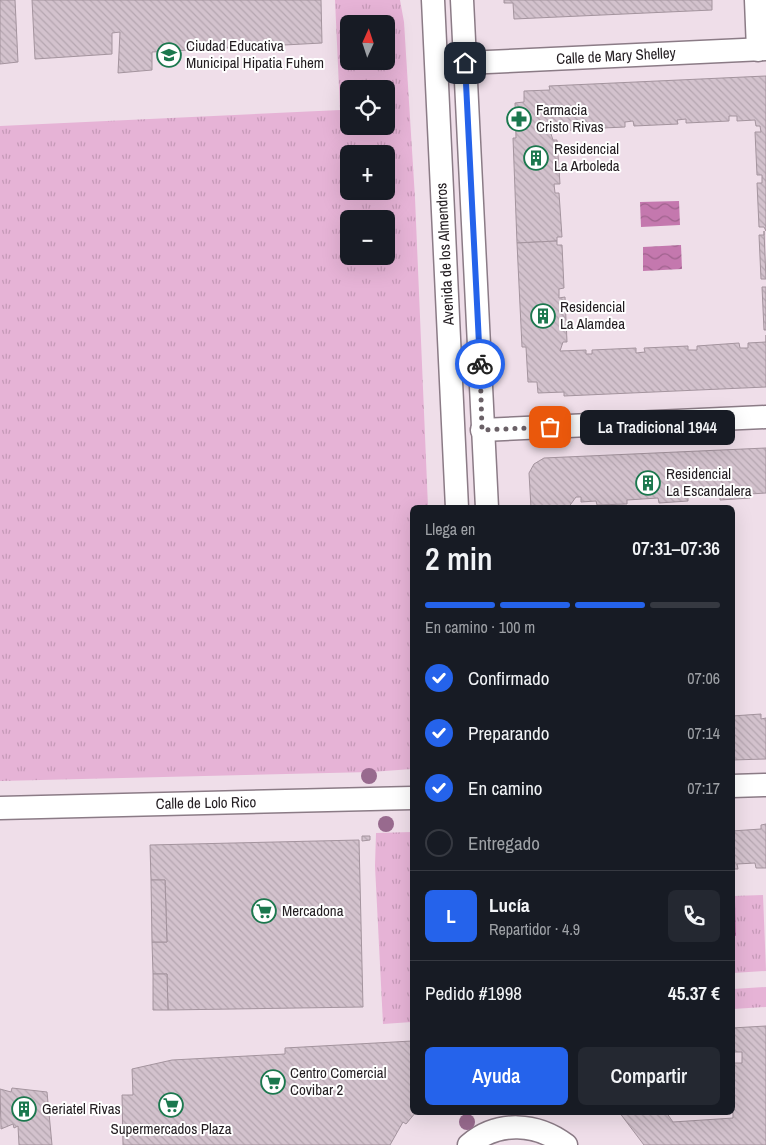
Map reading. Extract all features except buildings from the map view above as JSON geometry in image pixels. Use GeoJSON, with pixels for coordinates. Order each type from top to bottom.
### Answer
{"type":"FeatureCollection","features":[{"type":"Feature","properties":{"kind":"street","name":"Avenida de los Almendros"},"geometry":{"type":"LineString","coordinates":[[433,0],[456,505]]}},
{"type":"Feature","properties":{"kind":"street","name":"Avenida de los Almendros"},"geometry":{"type":"LineString","coordinates":[[462,0],[487,505]]}},
{"type":"Feature","properties":{"kind":"street"},"geometry":{"type":"LineString","coordinates":[[756,0],[762,49]]}},
{"type":"Feature","properties":{"kind":"street","name":"Calle de Mary Shelley"},"geometry":{"type":"LineString","coordinates":[[465,63],[762,49]]}},
{"type":"Feature","properties":{"kind":"street"},"geometry":{"type":"LineString","coordinates":[[482,430],[766,417]]}},
{"type":"Feature","properties":{"kind":"street"},"geometry":{"type":"LineString","coordinates":[[735,786],[766,785]]}},
{"type":"Feature","properties":{"kind":"street","name":"Calle de Lolo Rico"},"geometry":{"type":"LineString","coordinates":[[0,808],[410,798]]}},
{"type":"Feature","properties":{"kind":"street"},"geometry":{"type":"LineString","coordinates":[[469,1145],[494,1122],[514,1126],[536,1121],[566,1145]]}},
{"type":"Feature","properties":{"kind":"green space"},"geometry":{"type":"Polygon","coordinates":[[[335,0],[400,0],[404,22],[415,198],[428,505],[410,505],[410,769],[371,772],[0,781],[0,126],[340,110],[335,0]]]}},
{"type":"Feature","properties":{"kind":"green space"},"geometry":{"type":"Polygon","coordinates":[[[410,832],[410,1022],[383,1024],[375,866],[376,833],[410,832]]]}},
{"type":"Feature","properties":{"kind":"green space"},"geometry":{"type":"Polygon","coordinates":[[[763,895],[766,971],[735,973],[735,896],[763,895]]]}},
{"type":"Feature","properties":{"kind":"green space"},"geometry":{"type":"Polygon","coordinates":[[[766,987],[766,1007],[735,1009],[735,989],[766,987]]]}},
{"type":"Feature","properties":{"kind":"water"},"geometry":{"type":"Polygon","coordinates":[[[679,201],[680,225],[641,227],[640,202],[679,201]]]}},
{"type":"Feature","properties":{"kind":"water"},"geometry":{"type":"Polygon","coordinates":[[[681,245],[682,269],[643,271],[643,247],[681,245]]]}},
{"type":"Feature","properties":{"kind":"water"},"geometry":{"type":"Polygon","coordinates":[[[735,901],[736,936],[735,936],[735,901]]]}},
{"type":"Feature","properties":{"kind":"way so far"},"geometry":{"type":"LineString","coordinates":[[480,364],[482,430],[550,427]]}},
{"type":"Feature","properties":{"kind":"place","name":"Ciudad Educativa Municipal Hipatia Fuhem"},"geometry":{"type":"Point","coordinates":[169,55]}},
{"type":"Feature","properties":{"kind":"place","name":"Farmacia Cristo Rivas"},"geometry":{"type":"Point","coordinates":[519,119]}},
{"type":"Feature","properties":{"kind":"place","name":"Residencial La Arboleda"},"geometry":{"type":"Point","coordinates":[536,158]}},
{"type":"Feature","properties":{"kind":"place","name":"Residencial La Alamdea"},"geometry":{"type":"Point","coordinates":[543,316]}},
{"type":"Feature","properties":{"kind":"place","name":"La Tradicional 1944"},"geometry":{"type":"Point","coordinates":[550,427]}},
{"type":"Feature","properties":{"kind":"place","name":"Residencial La Escandalera"},"geometry":{"type":"Point","coordinates":[648,483]}},
{"type":"Feature","properties":{"kind":"place","name":"Mercadona"},"geometry":{"type":"Point","coordinates":[264,911]}},
{"type":"Feature","properties":{"kind":"place","name":"Centro Comercial Covibar 2"},"geometry":{"type":"Point","coordinates":[273,1082]}},
{"type":"Feature","properties":{"kind":"place","name":"Supermercados Plaza"},"geometry":{"type":"Point","coordinates":[171,1105]}},
{"type":"Feature","properties":{"kind":"place","name":"Geriatel Rivas"},"geometry":{"type":"Point","coordinates":[24,1109]}},
{"type":"Feature","properties":{"kind":"route"},"geometry":{"type":"LineString","coordinates":[[465,63],[480,364]]}}]}
